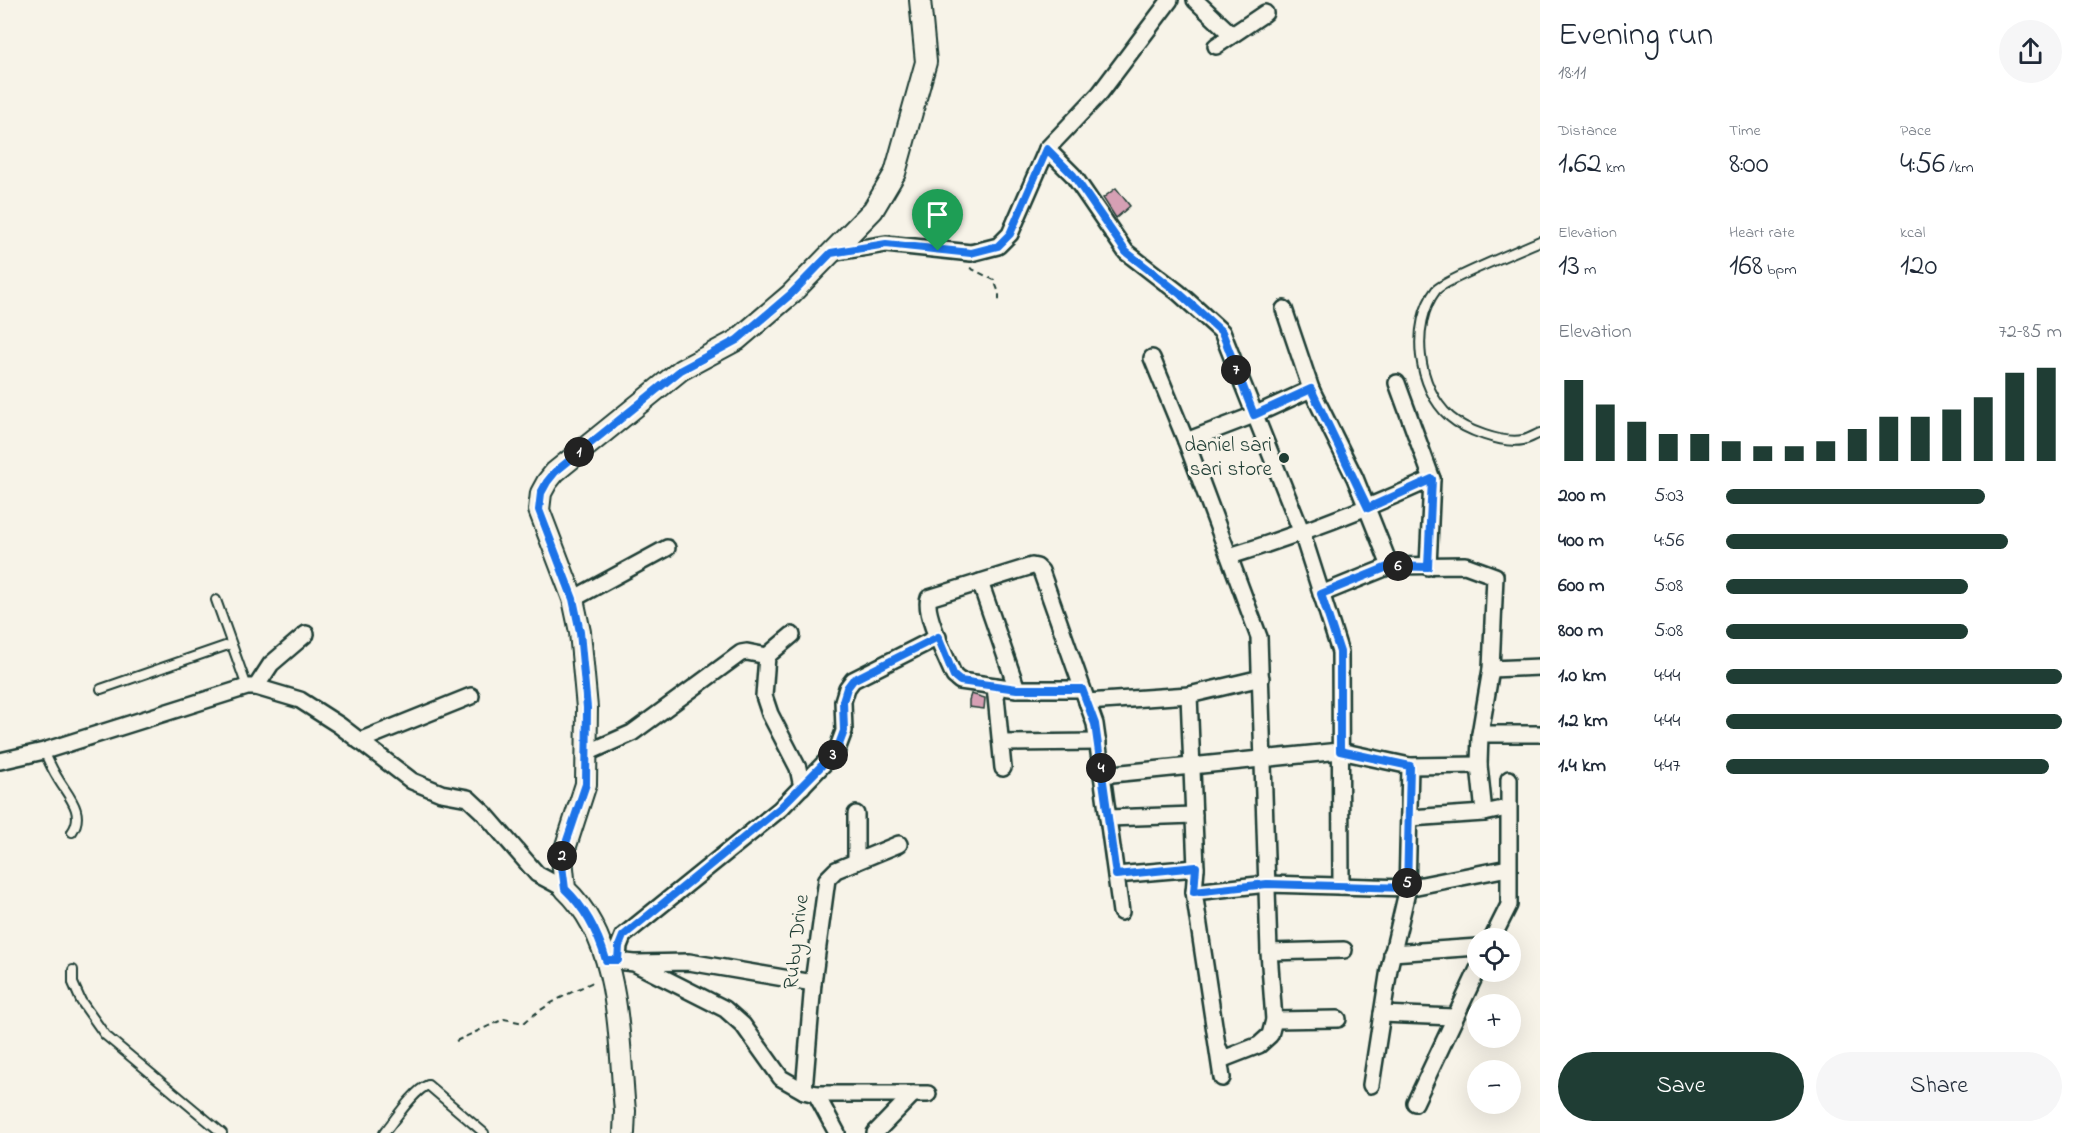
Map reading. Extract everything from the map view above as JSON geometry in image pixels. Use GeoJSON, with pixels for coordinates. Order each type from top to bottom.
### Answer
{"type":"FeatureCollection","features":[{"type":"Feature","properties":{"kind":"street"},"geometry":{"type":"LineString","coordinates":[[565,889],[561,858],[586,784],[587,708],[580,632],[573,599],[539,510],[541,493],[555,472],[681,370],[737,340],[791,294],[873,210],[895,173],[926,62],[920,0]]}},
{"type":"Feature","properties":{"kind":"street"},"geometry":{"type":"LineString","coordinates":[[831,253],[886,244],[971,253],[998,246],[1010,234],[1047,149],[1100,93],[1170,0]]}},
{"type":"Feature","properties":{"kind":"street"},"geometry":{"type":"LineString","coordinates":[[1195,0],[1232,35]]}},
{"type":"Feature","properties":{"kind":"street"},"geometry":{"type":"LineString","coordinates":[[1216,46],[1265,13]]}},
{"type":"Feature","properties":{"kind":"street"},"geometry":{"type":"LineString","coordinates":[[1047,149],[1073,175],[1126,252],[1179,293],[1222,332],[1302,533],[1340,652],[1341,886]]}},
{"type":"Feature","properties":{"kind":"street"},"geometry":{"type":"LineString","coordinates":[[1284,309],[1311,389],[1368,508],[1390,566]]}},
{"type":"Feature","properties":{"kind":"street"},"geometry":{"type":"LineString","coordinates":[[1152,358],[1186,441],[1259,637],[1269,952],[1274,1020],[1270,1035],[1259,1044],[1223,1059],[1219,1049]]}},
{"type":"Feature","properties":{"kind":"street"},"geometry":{"type":"LineString","coordinates":[[1397,383],[1432,479],[1428,567]]}},
{"type":"Feature","properties":{"kind":"street"},"geometry":{"type":"LineString","coordinates":[[1186,441],[1254,415],[1311,389]]}},
{"type":"Feature","properties":{"kind":"street"},"geometry":{"type":"LineString","coordinates":[[1230,556],[1302,533],[1368,508],[1432,479]]}},
{"type":"Feature","properties":{"kind":"street"},"geometry":{"type":"LineString","coordinates":[[573,599],[667,548]]}},
{"type":"Feature","properties":{"kind":"street"},"geometry":{"type":"LineString","coordinates":[[1321,594],[1390,566],[1465,565],[1495,576],[1491,669],[1480,734],[1479,765],[1484,813]]}},
{"type":"Feature","properties":{"kind":"street"},"geometry":{"type":"LineString","coordinates":[[1121,912],[1095,724],[1084,696],[1041,571],[1032,566],[928,598],[930,621],[954,676],[960,681],[1084,696],[1189,695],[1261,678]]}},
{"type":"Feature","properties":{"kind":"street"},"geometry":{"type":"LineString","coordinates":[[980,582],[1017,689]]}},
{"type":"Feature","properties":{"kind":"street"},"geometry":{"type":"LineString","coordinates":[[252,687],[271,664],[306,634]]}},
{"type":"Feature","properties":{"kind":"street"},"geometry":{"type":"LineString","coordinates":[[792,635],[767,656],[764,696],[770,714],[798,768],[802,788]]}},
{"type":"Feature","properties":{"kind":"street"},"geometry":{"type":"LineString","coordinates":[[612,964],[623,936],[780,808],[837,750],[844,731],[843,701],[847,688],[853,680],[938,637]]}},
{"type":"Feature","properties":{"kind":"street"},"geometry":{"type":"LineString","coordinates":[[587,753],[632,733],[741,653],[767,656]]}},
{"type":"Feature","properties":{"kind":"street"},"geometry":{"type":"LineString","coordinates":[[1491,669],[1540,667]]}},
{"type":"Feature","properties":{"kind":"street"},"geometry":{"type":"LineString","coordinates":[[995,686],[1003,768]]}},
{"type":"Feature","properties":{"kind":"street"},"geometry":{"type":"LineString","coordinates":[[0,761],[44,751],[252,687],[300,700],[339,724],[412,782],[441,793],[468,798],[485,813],[537,874],[565,889],[577,900],[612,964],[625,1110],[624,1133]]}},
{"type":"Feature","properties":{"kind":"street"},"geometry":{"type":"LineString","coordinates":[[1189,695],[1196,867],[1194,892],[1222,1078]]}},
{"type":"Feature","properties":{"kind":"street"},"geometry":{"type":"LineString","coordinates":[[359,741],[471,696]]}},
{"type":"Feature","properties":{"kind":"street"},"geometry":{"type":"LineString","coordinates":[[1480,734],[1540,734]]}},
{"type":"Feature","properties":{"kind":"street"},"geometry":{"type":"LineString","coordinates":[[1002,743],[1098,742]]}},
{"type":"Feature","properties":{"kind":"street"},"geometry":{"type":"LineString","coordinates":[[1102,775],[1340,751],[1410,766],[1479,765]]}},
{"type":"Feature","properties":{"kind":"street"},"geometry":{"type":"LineString","coordinates":[[1371,1085],[1392,953],[1407,888],[1410,766]]}},
{"type":"Feature","properties":{"kind":"street"},"geometry":{"type":"LineString","coordinates":[[1498,928],[1509,905],[1507,808],[1509,779]]}},
{"type":"Feature","properties":{"kind":"street"},"geometry":{"type":"LineString","coordinates":[[1410,818],[1484,813],[1507,808]]}},
{"type":"Feature","properties":{"kind":"street"},"geometry":{"type":"LineString","coordinates":[[856,814],[856,862]]}},
{"type":"Feature","properties":{"kind":"street"},"geometry":{"type":"LineString","coordinates":[[1108,818],[1194,815]]}},
{"type":"Feature","properties":{"kind":"street","name":"Ruby Drive"},"geometry":{"type":"LineString","coordinates":[[810,1092],[813,982],[827,879],[836,870],[899,844]]}},
{"type":"Feature","properties":{"kind":"street"},"geometry":{"type":"LineString","coordinates":[[1116,875],[1196,867]]}},
{"type":"Feature","properties":{"kind":"street"},"geometry":{"type":"LineString","coordinates":[[1194,892],[1267,884],[1407,888],[1508,868]]}},
{"type":"Feature","properties":{"kind":"street"},"geometry":{"type":"LineString","coordinates":[[1392,953],[1467,948]]}},
{"type":"Feature","properties":{"kind":"street"},"geometry":{"type":"LineString","coordinates":[[1269,952],[1344,950]]}},
{"type":"Feature","properties":{"kind":"street"},"geometry":{"type":"LineString","coordinates":[[612,964],[690,962],[813,982]]}},
{"type":"Feature","properties":{"kind":"street"},"geometry":{"type":"LineString","coordinates":[[634,963],[725,1009],[743,1024],[782,1078],[810,1092],[826,1110],[837,1133]]}},
{"type":"Feature","properties":{"kind":"street"},"geometry":{"type":"LineString","coordinates":[[1415,1103],[1471,982]]}},
{"type":"Feature","properties":{"kind":"street"},"geometry":{"type":"LineString","coordinates":[[1382,1014],[1453,1017]]}},
{"type":"Feature","properties":{"kind":"street"},"geometry":{"type":"LineString","coordinates":[[1274,1020],[1338,1019]]}},
{"type":"Feature","properties":{"kind":"street"},"geometry":{"type":"LineString","coordinates":[[810,1092],[920,1094],[875,1133]]}},
{"type":"Feature","properties":{"kind":"lane"},"geometry":{"type":"LineString","coordinates":[[1540,241],[1438,288],[1426,308],[1420,333],[1423,370],[1433,394],[1450,417],[1486,437],[1521,440],[1540,433]]}},
{"type":"Feature","properties":{"kind":"lane"},"geometry":{"type":"LineString","coordinates":[[216,600],[231,644],[252,687]]}},
{"type":"Feature","properties":{"kind":"lane"},"geometry":{"type":"LineString","coordinates":[[100,689],[231,644]]}},
{"type":"Feature","properties":{"kind":"lane"},"geometry":{"type":"LineString","coordinates":[[44,751],[78,813],[77,825],[72,832]]}},
{"type":"Feature","properties":{"kind":"lane"},"geometry":{"type":"LineString","coordinates":[[73,970],[73,982],[81,1002],[105,1035],[222,1133]]}},
{"type":"Feature","properties":{"kind":"lane"},"geometry":{"type":"LineString","coordinates":[[384,1133],[423,1087],[428,1085],[484,1133]]}},
{"type":"Feature","properties":{"kind":"path"},"geometry":{"type":"LineString","coordinates":[[963,264],[994,280],[999,293],[999,302]]}},
{"type":"Feature","properties":{"kind":"path"},"geometry":{"type":"LineString","coordinates":[[456,1041],[504,1019],[524,1023],[612,964]]}},
{"type":"Feature","properties":{"kind":"building"},"geometry":{"type":"Polygon","coordinates":[[[1116,188],[1130,206],[1116,218],[1103,198],[1116,188]]]}},
{"type":"Feature","properties":{"kind":"building"},"geometry":{"type":"Polygon","coordinates":[[[971,694],[985,698],[984,709],[969,707],[971,694]]]}},
{"type":"Feature","properties":{"kind":"place","name":"daniel sari sari store"},"geometry":{"type":"Point","coordinates":[1284,458]}},
{"type":"Feature","properties":{"kind":"route"},"geometry":{"type":"LineString","coordinates":[[1047,149],[1073,175],[1126,252],[1179,293],[1222,332],[1254,415],[1311,389],[1368,508],[1432,479],[1428,567],[1390,566],[1321,594],[1340,652],[1340,751],[1410,766],[1407,888],[1267,884],[1194,892],[1196,867],[1116,875],[1095,724],[1082,689],[1017,689],[960,681],[954,676],[938,637],[853,680],[847,688],[843,701],[844,731],[837,750],[780,808],[623,936],[619,946],[618,960],[606,960],[599,938],[577,900],[565,889],[561,858],[586,784],[587,708],[580,632],[573,599],[539,510],[541,493],[555,472],[681,370],[737,340],[791,294],[831,253],[886,244],[938,251],[971,253],[998,246],[1010,234],[1047,149]]}}]}
